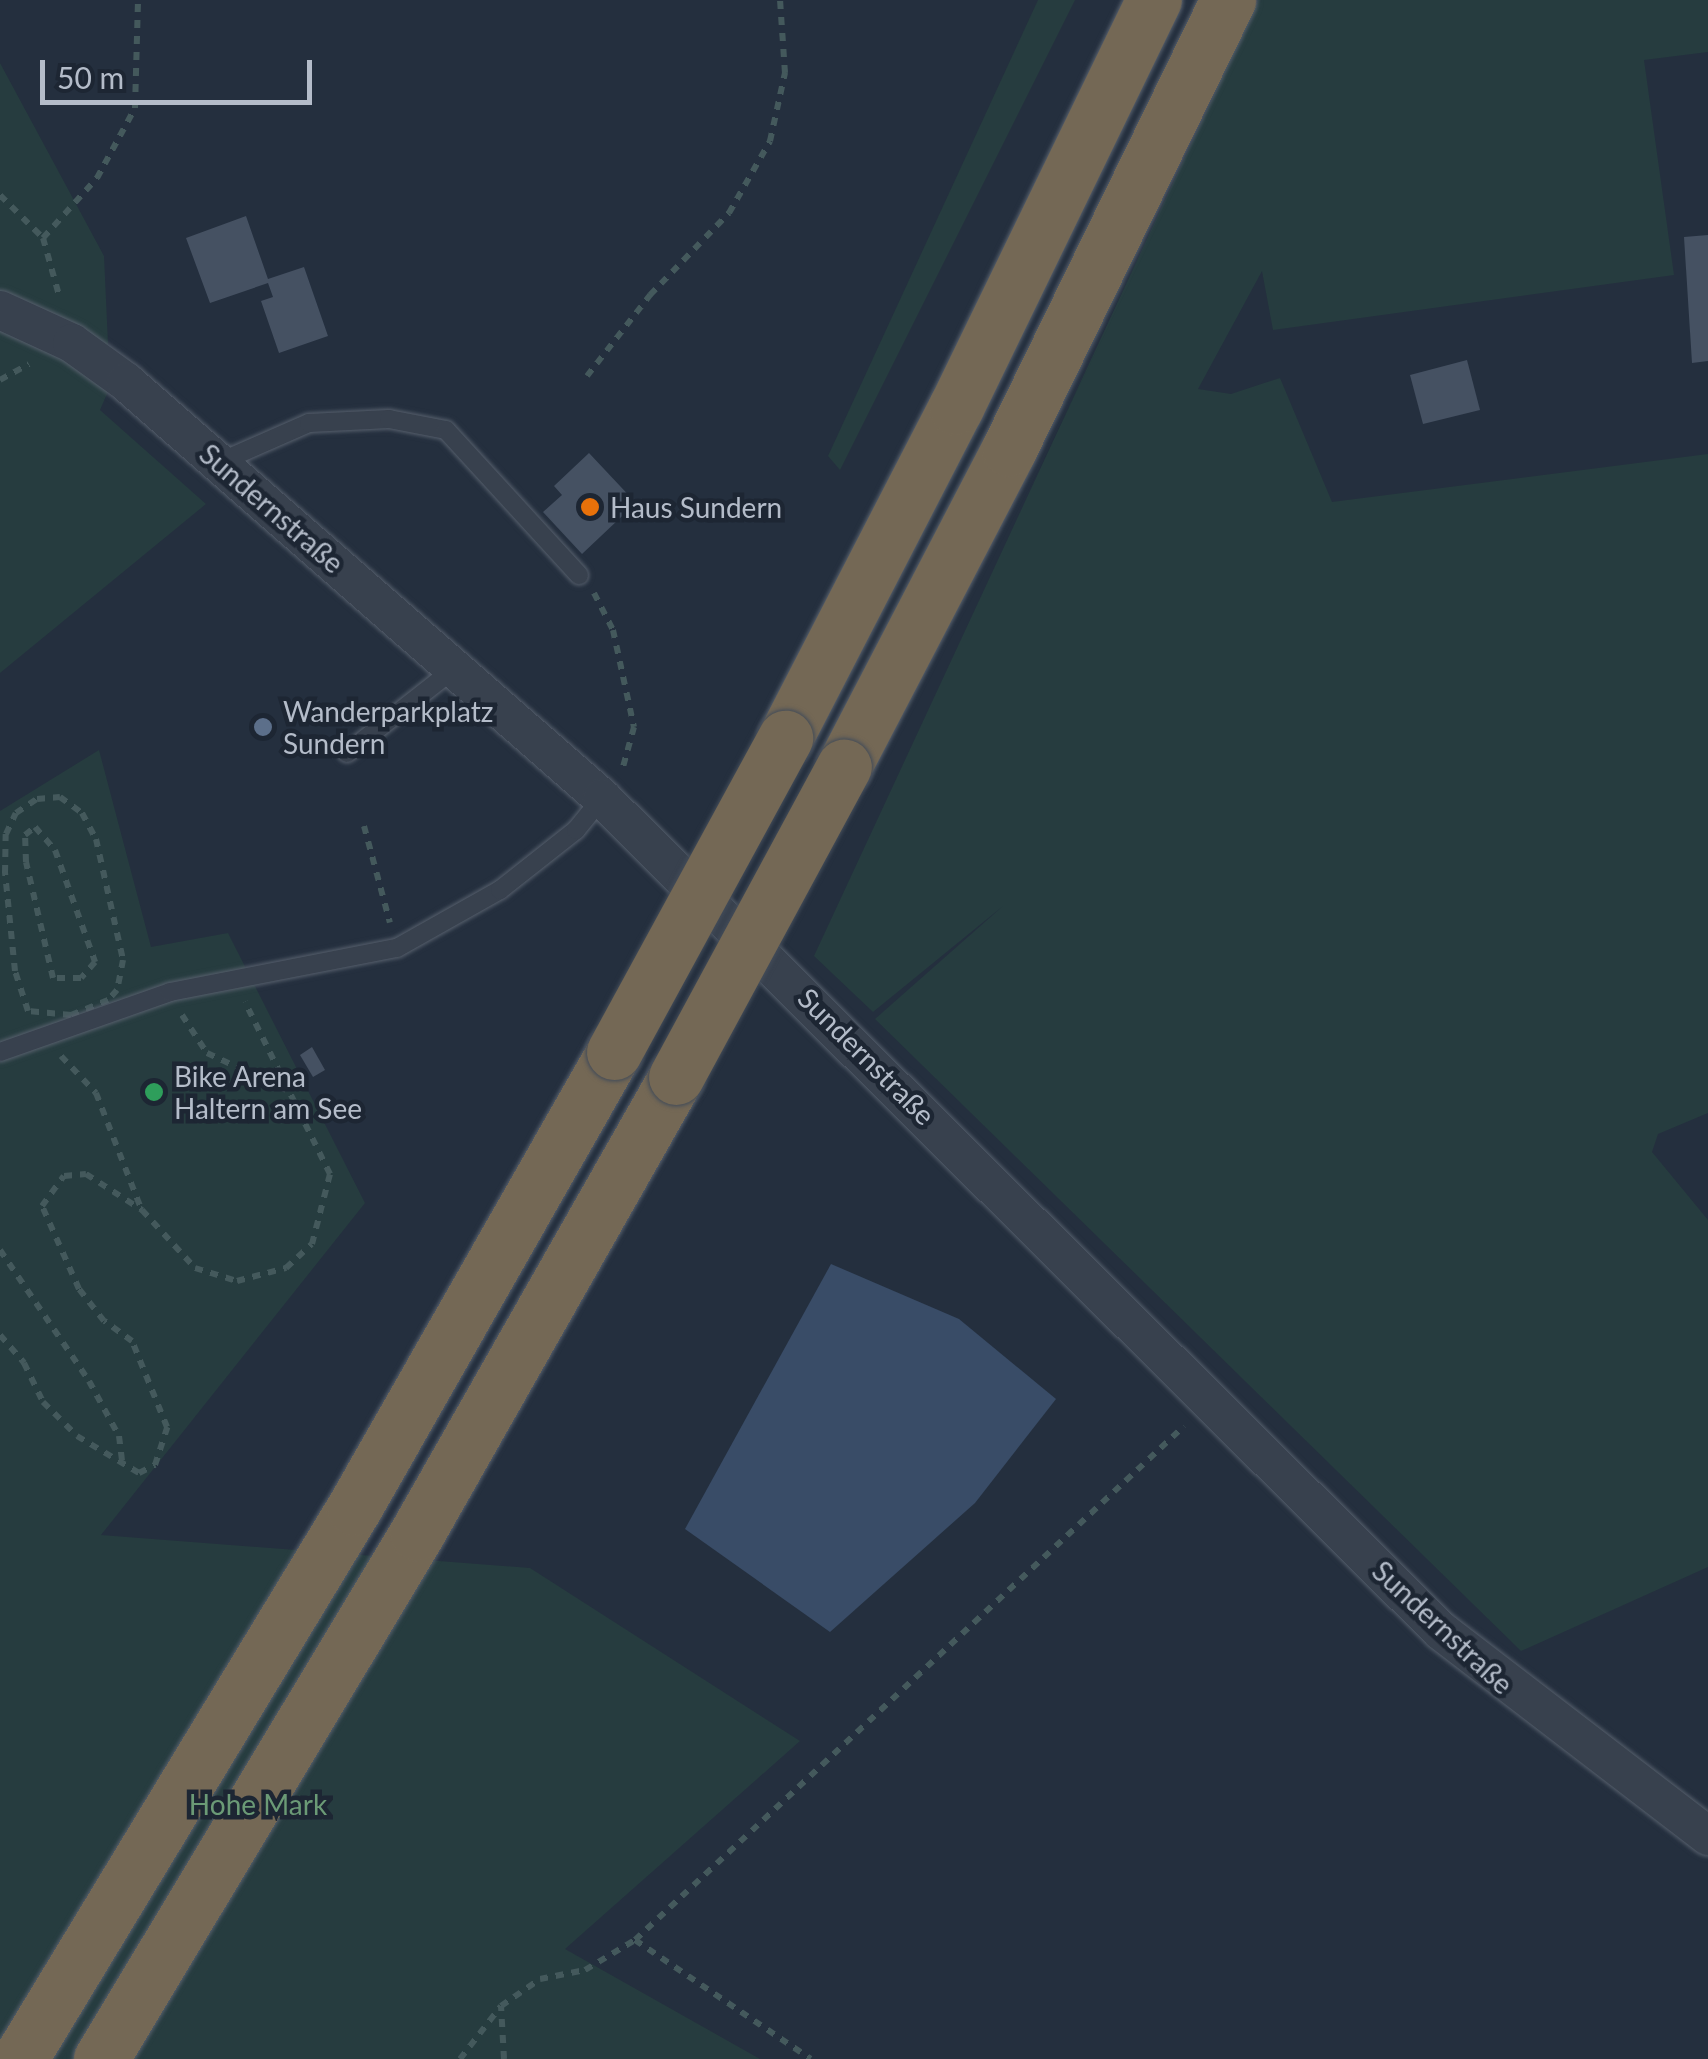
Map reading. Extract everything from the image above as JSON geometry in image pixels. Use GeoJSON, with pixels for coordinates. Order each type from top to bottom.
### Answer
{"type":"FeatureCollection","features":[{"type":"Feature","properties":{"kind":"highway"},"geometry":{"type":"LineString","coordinates":[[20,2059],[354,1508],[614,1052],[785,738],[956,407],[1154,0]]}},
{"type":"Feature","properties":{"kind":"highway"},"geometry":{"type":"LineString","coordinates":[[101,2059],[416,1534],[676,1077],[1009,448],[1228,0]]}},
{"type":"Feature","properties":{"kind":"street","name":"Sundernstraße"},"geometry":{"type":"LineString","coordinates":[[0,310],[72,344],[220,462],[607,802],[1441,1631],[1708,1836]]}},
{"type":"Feature","properties":{"kind":"lane"},"geometry":{"type":"LineString","coordinates":[[220,462],[309,423],[389,419],[446,430],[580,576]]}},
{"type":"Feature","properties":{"kind":"lane"},"geometry":{"type":"LineString","coordinates":[[347,754],[456,668]]}},
{"type":"Feature","properties":{"kind":"lane"},"geometry":{"type":"LineString","coordinates":[[0,1052],[170,992],[397,948],[500,890],[607,802]]}},
{"type":"Feature","properties":{"kind":"path"},"geometry":{"type":"LineString","coordinates":[[43,238],[97,178],[135,108],[138,0]]}},
{"type":"Feature","properties":{"kind":"path"},"geometry":{"type":"LineString","coordinates":[[587,376],[650,295],[729,214],[770,141],[785,72],[780,0]]}},
{"type":"Feature","properties":{"kind":"path"},"geometry":{"type":"LineString","coordinates":[[0,196],[43,238],[72,344]]}},
{"type":"Feature","properties":{"kind":"path"},"geometry":{"type":"LineString","coordinates":[[580,576],[613,630],[634,727],[607,802]]}},
{"type":"Feature","properties":{"kind":"path"},"geometry":{"type":"LineString","coordinates":[[60,797],[82,813],[105,864],[123,960],[117,990],[108,1000],[71,1015],[28,1011],[16,971],[4,851],[16,813],[37,799],[60,797]]}},
{"type":"Feature","properties":{"kind":"path"},"geometry":{"type":"LineString","coordinates":[[364,826],[397,948]]}},
{"type":"Feature","properties":{"kind":"path"},"geometry":{"type":"LineString","coordinates":[[35,827],[55,850],[95,962],[81,978],[53,978],[26,862],[25,835],[35,827]]}},
{"type":"Feature","properties":{"kind":"path"},"geometry":{"type":"LineString","coordinates":[[170,992],[207,1053],[288,1091]]}},
{"type":"Feature","properties":{"kind":"path"},"geometry":{"type":"LineString","coordinates":[[0,1335],[24,1363],[43,1402],[77,1436],[139,1473],[155,1466],[166,1427],[132,1342],[104,1322],[79,1289],[42,1206],[64,1176],[86,1174],[142,1210],[195,1268],[238,1281],[286,1268],[312,1244],[330,1174],[244,1000]]}},
{"type":"Feature","properties":{"kind":"path"},"geometry":{"type":"LineString","coordinates":[[50,1044],[96,1093],[142,1210]]}},
{"type":"Feature","properties":{"kind":"path"},"geometry":{"type":"LineString","coordinates":[[0,1250],[89,1381],[119,1436],[122,1460]]}},
{"type":"Feature","properties":{"kind":"path"},"geometry":{"type":"LineString","coordinates":[[460,2059],[501,2006],[540,1979],[585,1970],[635,1940],[1210,1401]]}},
{"type":"Feature","properties":{"kind":"path"},"geometry":{"type":"LineString","coordinates":[[635,1940],[811,2059]]}},
{"type":"Feature","properties":{"kind":"path"},"geometry":{"type":"LineString","coordinates":[[501,2006],[504,2059]]}},
{"type":"Feature","properties":{"kind":"green space"},"geometry":{"type":"Polygon","coordinates":[[[1038,0],[1075,0],[840,470],[828,456],[1038,0]]]}},
{"type":"Feature","properties":{"kind":"green space"},"geometry":{"type":"Polygon","coordinates":[[[1258,0],[1708,0],[1708,52],[1644,60],[1674,275],[1273,330],[1262,271],[1198,389],[1231,394],[1280,378],[1332,502],[1708,454],[1708,1113],[1658,1134],[1652,1152],[1708,1220],[1708,1567],[1521,1651],[875,1019],[1003,906],[873,1012],[814,956],[1258,0]]]}},
{"type":"Feature","properties":{"kind":"green space"},"geometry":{"type":"Polygon","coordinates":[[[0,63],[104,256],[110,387],[100,410],[206,504],[0,673],[0,63]]]}},
{"type":"Feature","properties":{"kind":"green space","name":"Hohe Mark"},"geometry":{"type":"Polygon","coordinates":[[[99,750],[151,947],[228,933],[365,1203],[101,1535],[530,1568],[800,1741],[565,1949],[760,2059],[0,2059],[0,811],[99,750]]]}},
{"type":"Feature","properties":{"kind":"water"},"geometry":{"type":"Polygon","coordinates":[[[831,1264],[959,1319],[1056,1399],[975,1503],[830,1632],[685,1529],[831,1264]]]}},
{"type":"Feature","properties":{"kind":"building"},"geometry":{"type":"Polygon","coordinates":[[[246,216],[268,279],[304,267],[328,336],[279,353],[261,301],[273,297],[268,283],[210,303],[186,238],[246,216]]]}},
{"type":"Feature","properties":{"kind":"building"},"geometry":{"type":"Polygon","coordinates":[[[1708,235],[1708,361],[1692,363],[1684,237],[1708,235]]]}},
{"type":"Feature","properties":{"kind":"building"},"geometry":{"type":"Polygon","coordinates":[[[1467,360],[1480,410],[1423,424],[1410,375],[1467,360]]]}},
{"type":"Feature","properties":{"kind":"building","name":"Haus Sundern"},"geometry":{"type":"Polygon","coordinates":[[[589,453],[636,503],[582,554],[543,512],[562,495],[554,486],[589,453]]]}},
{"type":"Feature","properties":{"kind":"building"},"geometry":{"type":"Polygon","coordinates":[[[312,1047],[325,1070],[313,1077],[300,1055],[312,1047]]]}},
{"type":"Feature","properties":{"kind":"place","name":"Haus Sundern"},"geometry":{"type":"Point","coordinates":[590,507]}},
{"type":"Feature","properties":{"kind":"place","name":"Wanderparkplatz Sundern"},"geometry":{"type":"Point","coordinates":[263,727]}},
{"type":"Feature","properties":{"kind":"place","name":"Bike Arena Haltern am See"},"geometry":{"type":"Point","coordinates":[154,1092]}}]}
